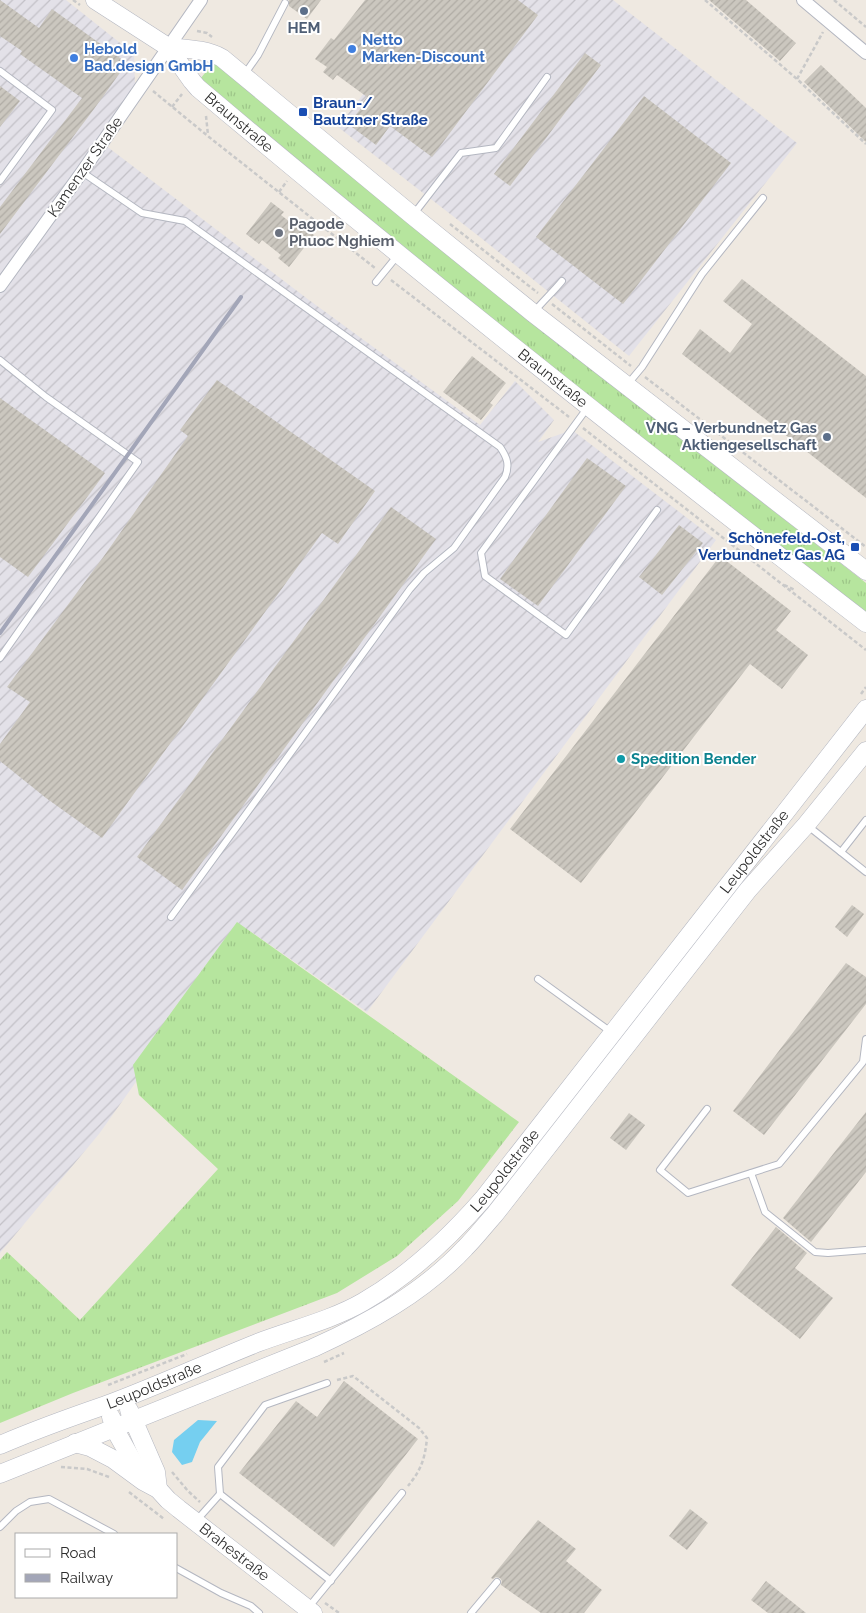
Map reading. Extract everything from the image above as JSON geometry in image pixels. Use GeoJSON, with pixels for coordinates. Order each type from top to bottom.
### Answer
{"type":"FeatureCollection","features":[{"type":"Feature","properties":{"kind":"main road"},"geometry":{"type":"LineString","coordinates":[[95,0],[168,47],[203,50],[214,53],[244,75],[533,313],[866,571]]}},
{"type":"Feature","properties":{"kind":"main road","name":"Braunstraße"},"geometry":{"type":"LineString","coordinates":[[168,47],[198,88],[398,254],[588,406],[866,623]]}},
{"type":"Feature","properties":{"kind":"main road","name":"Leupoldstraße"},"geometry":{"type":"LineString","coordinates":[[0,1445],[104,1397],[124,1397],[261,1342],[338,1315],[362,1303],[413,1269],[448,1237],[483,1199],[863,702]]}},
{"type":"Feature","properties":{"kind":"main road","name":"Leupoldstraße"},"geometry":{"type":"LineString","coordinates":[[0,1474],[313,1348],[353,1330],[392,1308],[431,1280],[465,1249],[495,1214],[748,890],[806,825],[866,751]]}},
{"type":"Feature","properties":{"kind":"main road","name":"Brahestraße"},"geometry":{"type":"LineString","coordinates":[[104,1397],[115,1427],[151,1485],[196,1522],[313,1606]]}},
{"type":"Feature","properties":{"kind":"main road"},"geometry":{"type":"LineString","coordinates":[[75,1443],[103,1453],[151,1485],[156,1472],[124,1397]]}},
{"type":"Feature","properties":{"kind":"street","name":"Kamenzer Straße"},"geometry":{"type":"LineString","coordinates":[[0,286],[82,172],[201,0]]}},
{"type":"Feature","properties":{"kind":"street"},"geometry":{"type":"LineString","coordinates":[[803,0],[866,54]]}},
{"type":"Feature","properties":{"kind":"lane"},"geometry":{"type":"LineString","coordinates":[[244,75],[258,55],[285,3]]}},
{"type":"Feature","properties":{"kind":"lane"},"geometry":{"type":"LineString","coordinates":[[0,71],[52,110],[0,181]]}},
{"type":"Feature","properties":{"kind":"lane"},"geometry":{"type":"LineString","coordinates":[[413,216],[462,153],[496,148],[547,77]]}},
{"type":"Feature","properties":{"kind":"lane"},"geometry":{"type":"LineString","coordinates":[[82,172],[142,213],[185,221],[500,448],[508,461],[508,470],[505,477],[454,548],[424,573],[410,589],[171,917]]}},
{"type":"Feature","properties":{"kind":"lane"},"geometry":{"type":"LineString","coordinates":[[627,386],[702,274],[763,198]]}},
{"type":"Feature","properties":{"kind":"lane"},"geometry":{"type":"LineString","coordinates":[[376,282],[398,254]]}},
{"type":"Feature","properties":{"kind":"lane"},"geometry":{"type":"LineString","coordinates":[[533,313],[562,281]]}},
{"type":"Feature","properties":{"kind":"lane"},"geometry":{"type":"LineString","coordinates":[[0,360],[46,397],[138,462],[0,658]]}},
{"type":"Feature","properties":{"kind":"lane"},"geometry":{"type":"LineString","coordinates":[[588,406],[481,553],[485,576],[566,635],[656,510]]}},
{"type":"Feature","properties":{"kind":"lane"},"geometry":{"type":"LineString","coordinates":[[841,852],[866,820]]}},
{"type":"Feature","properties":{"kind":"lane"},"geometry":{"type":"LineString","coordinates":[[806,825],[866,872]]}},
{"type":"Feature","properties":{"kind":"lane"},"geometry":{"type":"LineString","coordinates":[[538,979],[612,1032]]}},
{"type":"Feature","properties":{"kind":"lane"},"geometry":{"type":"LineString","coordinates":[[707,1108],[660,1170],[688,1193],[778,1164],[863,1062],[866,1040]]}},
{"type":"Feature","properties":{"kind":"lane"},"geometry":{"type":"LineString","coordinates":[[752,1173],[765,1212],[815,1252],[828,1254],[866,1250]]}},
{"type":"Feature","properties":{"kind":"lane"},"geometry":{"type":"LineString","coordinates":[[196,1522],[220,1494],[218,1467],[266,1404],[327,1383]]}},
{"type":"Feature","properties":{"kind":"lane"},"geometry":{"type":"LineString","coordinates":[[313,1606],[402,1493]]}},
{"type":"Feature","properties":{"kind":"lane"},"geometry":{"type":"LineString","coordinates":[[220,1494],[331,1581]]}},
{"type":"Feature","properties":{"kind":"lane"},"geometry":{"type":"LineString","coordinates":[[0,1527],[30,1502],[49,1498],[112,1533]]}},
{"type":"Feature","properties":{"kind":"lane"},"geometry":{"type":"LineString","coordinates":[[178,1569],[221,1593],[251,1606],[259,1613]]}},
{"type":"Feature","properties":{"kind":"lane"},"geometry":{"type":"LineString","coordinates":[[471,1613],[497,1582]]}},
{"type":"Feature","properties":{"kind":"path"},"geometry":{"type":"LineString","coordinates":[[705,0],[797,79],[866,144]]}},
{"type":"Feature","properties":{"kind":"path"},"geometry":{"type":"LineString","coordinates":[[834,0],[866,27]]}},
{"type":"Feature","properties":{"kind":"path"},"geometry":{"type":"LineString","coordinates":[[797,79],[828,22]]}},
{"type":"Feature","properties":{"kind":"path"},"geometry":{"type":"LineString","coordinates":[[172,107],[186,89]]}},
{"type":"Feature","properties":{"kind":"path"},"geometry":{"type":"LineString","coordinates":[[153,91],[278,192],[866,650]]}},
{"type":"Feature","properties":{"kind":"path"},"geometry":{"type":"LineString","coordinates":[[278,192],[290,176]]}},
{"type":"Feature","properties":{"kind":"path"},"geometry":{"type":"LineString","coordinates":[[445,220],[866,547]]}},
{"type":"Feature","properties":{"kind":"path"},"geometry":{"type":"LineString","coordinates":[[863,702],[866,687]]}},
{"type":"Feature","properties":{"kind":"path"},"geometry":{"type":"LineString","coordinates":[[104,1397],[188,1353]]}},
{"type":"Feature","properties":{"kind":"path"},"geometry":{"type":"LineString","coordinates":[[327,1383],[353,1376],[418,1428],[427,1438],[426,1456],[417,1475],[402,1493]]}},
{"type":"Feature","properties":{"kind":"path"},"geometry":{"type":"LineString","coordinates":[[55,1469],[63,1467],[87,1469],[111,1478]]}},
{"type":"Feature","properties":{"kind":"path"},"geometry":{"type":"LineString","coordinates":[[169,1468],[188,1491],[207,1508]]}},
{"type":"Feature","properties":{"kind":"path"},"geometry":{"type":"LineString","coordinates":[[126,1490],[165,1520]]}},
{"type":"Feature","properties":{"kind":"path"},"geometry":{"type":"LineString","coordinates":[[313,1606],[339,1613]]}},
{"type":"Feature","properties":{"kind":"shaded area"},"geometry":{"type":"Polygon","coordinates":[[[0,0],[66,0],[134,54],[135,85],[105,145],[309,300],[480,425],[515,381],[554,420],[538,442],[572,430],[716,540],[367,1012],[250,931],[148,1065],[99,1134],[0,1253],[0,0]]]}},
{"type":"Feature","properties":{"kind":"shaded area"},"geometry":{"type":"Polygon","coordinates":[[[435,0],[613,0],[797,143],[629,356],[338,127],[435,0]]]}},
{"type":"Feature","properties":{"kind":"green space"},"geometry":{"type":"Polygon","coordinates":[[[215,61],[621,392],[866,583],[866,613],[492,320],[200,79],[215,61]]]}},
{"type":"Feature","properties":{"kind":"green space"},"geometry":{"type":"Polygon","coordinates":[[[237,922],[519,1122],[458,1201],[397,1256],[337,1293],[73,1393],[0,1423],[0,1260],[7,1252],[80,1320],[218,1169],[139,1095],[133,1065],[237,922]]]}},
{"type":"Feature","properties":{"kind":"water"},"geometry":{"type":"Polygon","coordinates":[[[198,1420],[217,1421],[200,1442],[192,1462],[182,1465],[172,1452],[174,1440],[198,1420]]]}},
{"type":"Feature","properties":{"kind":"building"},"geometry":{"type":"Polygon","coordinates":[[[0,0],[39,28],[52,9],[127,63],[0,234],[0,207],[82,98],[20,54],[22,51],[0,36],[0,0]]]}},
{"type":"Feature","properties":{"kind":"building","name":"HEM"},"geometry":{"type":"Polygon","coordinates":[[[289,0],[321,0],[307,19],[289,6],[289,0]]]}},
{"type":"Feature","properties":{"kind":"building"},"geometry":{"type":"Polygon","coordinates":[[[365,0],[518,0],[538,15],[432,157],[390,126],[376,145],[348,124],[363,106],[361,105],[367,97],[337,75],[333,80],[323,72],[327,67],[315,59],[331,38],[334,40],[365,0]]]}},
{"type":"Feature","properties":{"kind":"building"},"geometry":{"type":"Polygon","coordinates":[[[709,0],[746,0],[796,43],[780,61],[709,0]]]}},
{"type":"Feature","properties":{"kind":"building"},"geometry":{"type":"Polygon","coordinates":[[[585,53],[601,65],[510,186],[494,174],[585,53]]]}},
{"type":"Feature","properties":{"kind":"building"},"geometry":{"type":"Polygon","coordinates":[[[821,65],[866,108],[866,142],[804,82],[821,65]]]}},
{"type":"Feature","properties":{"kind":"building"},"geometry":{"type":"Polygon","coordinates":[[[0,86],[20,101],[0,127],[0,86]]]}},
{"type":"Feature","properties":{"kind":"building"},"geometry":{"type":"Polygon","coordinates":[[[644,96],[731,163],[623,304],[536,237],[644,96]]]}},
{"type":"Feature","properties":{"kind":"building"},"geometry":{"type":"Polygon","coordinates":[[[271,202],[284,212],[281,215],[300,230],[302,227],[314,235],[289,267],[278,258],[281,255],[262,240],[259,244],[246,234],[271,202]]]}},
{"type":"Feature","properties":{"kind":"building","name":"VNG – Verbundnetz Gas Aktiengesellschaft"},"geometry":{"type":"Polygon","coordinates":[[[742,279],[866,376],[866,498],[682,354],[700,329],[730,353],[752,324],[723,301],[742,279]]]}},
{"type":"Feature","properties":{"kind":"building"},"geometry":{"type":"Polygon","coordinates":[[[472,356],[506,383],[490,403],[493,405],[481,420],[443,392],[472,356]]]}},
{"type":"Feature","properties":{"kind":"building"},"geometry":{"type":"Polygon","coordinates":[[[217,380],[375,491],[338,544],[322,533],[102,838],[46,798],[0,761],[0,744],[30,702],[7,687],[104,556],[188,436],[180,430],[217,380]]]}},
{"type":"Feature","properties":{"kind":"building"},"geometry":{"type":"Polygon","coordinates":[[[0,398],[105,473],[28,577],[0,557],[0,398]]]}},
{"type":"Feature","properties":{"kind":"building"},"geometry":{"type":"Polygon","coordinates":[[[587,458],[626,486],[538,606],[500,579],[587,458]]]}},
{"type":"Feature","properties":{"kind":"building"},"geometry":{"type":"Polygon","coordinates":[[[391,507],[436,539],[182,890],[137,857],[391,507]]]}},
{"type":"Feature","properties":{"kind":"building"},"geometry":{"type":"Polygon","coordinates":[[[679,525],[703,543],[662,595],[639,577],[679,525]]]}},
{"type":"Feature","properties":{"kind":"building","name":"Spedition Bender"},"geometry":{"type":"Polygon","coordinates":[[[720,556],[791,611],[776,630],[808,655],[782,689],[750,664],[581,883],[510,829],[720,556]]]}},
{"type":"Feature","properties":{"kind":"building"},"geometry":{"type":"Polygon","coordinates":[[[852,905],[864,914],[847,937],[835,927],[852,905]]]}},
{"type":"Feature","properties":{"kind":"building"},"geometry":{"type":"Polygon","coordinates":[[[846,963],[866,977],[866,1004],[764,1135],[733,1111],[846,963]]]}},
{"type":"Feature","properties":{"kind":"building"},"geometry":{"type":"Polygon","coordinates":[[[866,1112],[866,1172],[811,1242],[783,1218],[866,1112]]]}},
{"type":"Feature","properties":{"kind":"building"},"geometry":{"type":"Polygon","coordinates":[[[629,1113],[645,1125],[626,1150],[610,1138],[629,1113]]]}},
{"type":"Feature","properties":{"kind":"building"},"geometry":{"type":"Polygon","coordinates":[[[776,1227],[807,1253],[795,1268],[833,1298],[800,1339],[731,1285],[776,1227]]]}},
{"type":"Feature","properties":{"kind":"building"},"geometry":{"type":"Polygon","coordinates":[[[344,1381],[418,1439],[334,1547],[239,1473],[296,1401],[317,1417],[344,1381]]]}},
{"type":"Feature","properties":{"kind":"building"},"geometry":{"type":"Polygon","coordinates":[[[690,1509],[708,1523],[687,1550],[669,1536],[690,1509]]]}},
{"type":"Feature","properties":{"kind":"building"},"geometry":{"type":"Polygon","coordinates":[[[538,1520],[576,1549],[566,1561],[602,1590],[584,1613],[541,1613],[501,1585],[502,1581],[500,1578],[491,1578],[538,1520]]]}},
{"type":"Feature","properties":{"kind":"building"},"geometry":{"type":"Polygon","coordinates":[[[766,1581],[806,1613],[768,1613],[751,1600],[766,1581]]]}},
{"type":"Feature","properties":{"kind":"railway"},"geometry":{"type":"LineString","coordinates":[[0,633],[241,297]]}},
{"type":"Feature","properties":{"kind":"place","name":"HEM"},"geometry":{"type":"Point","coordinates":[304,11]}},
{"type":"Feature","properties":{"kind":"place","name":"Netto Marken-Discount"},"geometry":{"type":"Point","coordinates":[352,49]}},
{"type":"Feature","properties":{"kind":"place","name":"Hebold Bad.design GmbH"},"geometry":{"type":"Point","coordinates":[74,58]}},
{"type":"Feature","properties":{"kind":"place","name":"Braun-/ Bautzner Straße"},"geometry":{"type":"Point","coordinates":[303,112]}},
{"type":"Feature","properties":{"kind":"place","name":"Pagode Phuoc Nghiem"},"geometry":{"type":"Point","coordinates":[279,233]}},
{"type":"Feature","properties":{"kind":"place","name":"VNG – Verbundnetz Gas Aktiengesellschaft"},"geometry":{"type":"Point","coordinates":[827,437]}},
{"type":"Feature","properties":{"kind":"place","name":"Schönefeld-Ost, Verbundnetz Gas AG"},"geometry":{"type":"Point","coordinates":[855,547]}},
{"type":"Feature","properties":{"kind":"place","name":"Spedition Bender"},"geometry":{"type":"Point","coordinates":[621,759]}}]}
